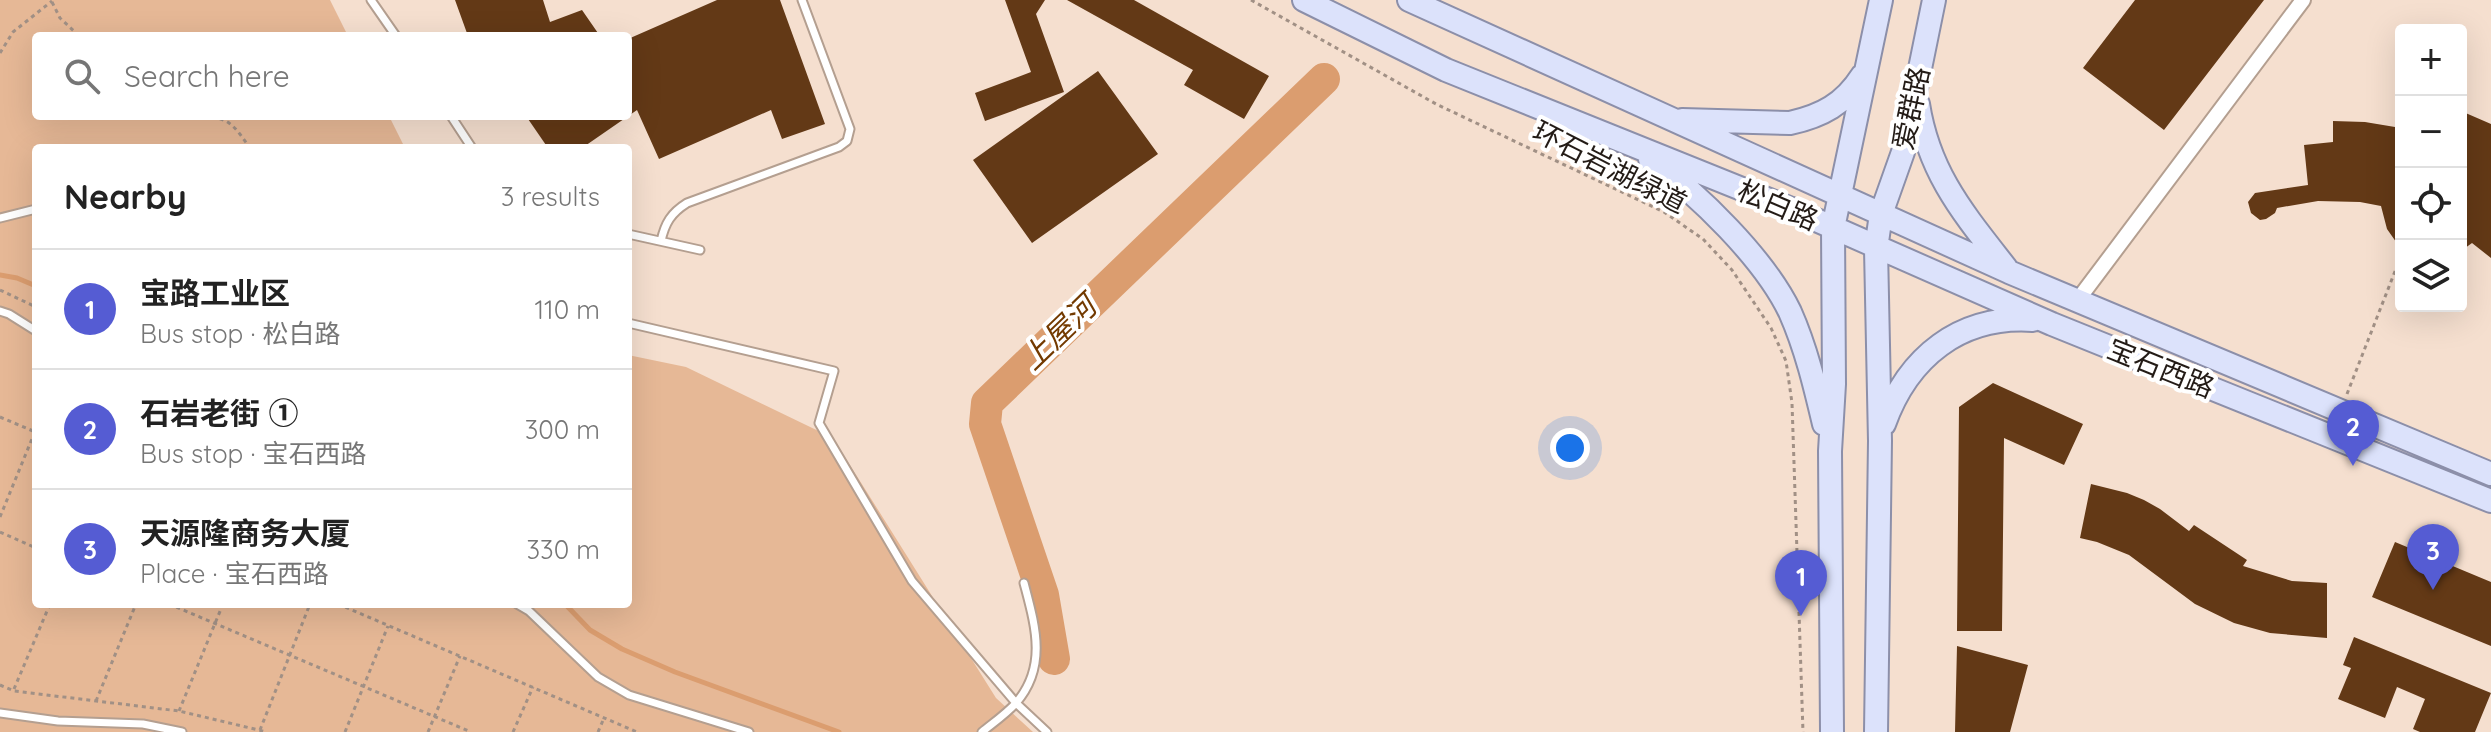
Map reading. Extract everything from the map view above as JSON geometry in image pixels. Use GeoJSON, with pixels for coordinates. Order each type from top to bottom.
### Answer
{"type":"FeatureCollection","features":[{"type":"Feature","properties":{"kind":"main road","name":"松白路"},"geometry":{"type":"LineString","coordinates":[[1304,0],[1446,70],[1833,228],[1834,384],[1830,451],[1832,732]]}},
{"type":"Feature","properties":{"kind":"main road","name":"松白路"},"geometry":{"type":"LineString","coordinates":[[1409,0],[1881,214]]}},
{"type":"Feature","properties":{"kind":"main road","name":"爱群路"},"geometry":{"type":"LineString","coordinates":[[1833,228],[1881,0]]}},
{"type":"Feature","properties":{"kind":"main road","name":"爱群路"},"geometry":{"type":"LineString","coordinates":[[1881,214],[1903,152],[1934,0]]}},
{"type":"Feature","properties":{"kind":"main road"},"geometry":{"type":"LineString","coordinates":[[1670,120],[1790,123],[1807,120],[1839,104],[1853,89],[1867,64]]}},
{"type":"Feature","properties":{"kind":"main road"},"geometry":{"type":"LineString","coordinates":[[1916,88],[1923,129],[1937,171],[1952,198],[2009,272]]}},
{"type":"Feature","properties":{"kind":"main road"},"geometry":{"type":"LineString","coordinates":[[1626,142],[1689,191],[1771,279],[1789,311],[1805,352],[1830,451]]}},
{"type":"Feature","properties":{"kind":"main road"},"geometry":{"type":"LineString","coordinates":[[1876,732],[1880,441],[1876,249],[1881,214]]}},
{"type":"Feature","properties":{"kind":"main road","name":"宝石西路"},"geometry":{"type":"LineString","coordinates":[[1881,214],[2077,301],[2491,474]]}},
{"type":"Feature","properties":{"kind":"main road","name":"宝石西路"},"geometry":{"type":"LineString","coordinates":[[1833,228],[2052,324],[2491,501]]}},
{"type":"Feature","properties":{"kind":"main road"},"geometry":{"type":"LineString","coordinates":[[1880,441],[1884,422],[1898,392],[1924,357],[1940,343],[1982,325],[2030,320],[2052,324]]}},
{"type":"Feature","properties":{"kind":"street"},"geometry":{"type":"LineString","coordinates":[[2077,301],[2303,0]]}},
{"type":"Feature","properties":{"kind":"lane"},"geometry":{"type":"LineString","coordinates":[[371,0],[393,32]]}},
{"type":"Feature","properties":{"kind":"lane"},"geometry":{"type":"LineString","coordinates":[[661,241],[670,217],[687,203],[839,147],[847,141],[850,129],[802,0]]}},
{"type":"Feature","properties":{"kind":"lane"},"geometry":{"type":"LineString","coordinates":[[454,120],[469,144]]}},
{"type":"Feature","properties":{"kind":"lane"},"geometry":{"type":"LineString","coordinates":[[0,218],[32,210]]}},
{"type":"Feature","properties":{"kind":"lane"},"geometry":{"type":"LineString","coordinates":[[632,235],[700,250]]}},
{"type":"Feature","properties":{"kind":"lane"},"geometry":{"type":"LineString","coordinates":[[0,311],[32,328]]}},
{"type":"Feature","properties":{"kind":"lane"},"geometry":{"type":"LineString","coordinates":[[632,324],[834,371],[819,423],[912,581],[1016,703],[1047,732]]}},
{"type":"Feature","properties":{"kind":"lane"},"geometry":{"type":"LineString","coordinates":[[982,732],[1016,703],[1032,676],[1038,644],[1024,583]]}},
{"type":"Feature","properties":{"kind":"lane"},"geometry":{"type":"LineString","coordinates":[[524,608],[598,677],[629,695],[749,732]]}},
{"type":"Feature","properties":{"kind":"lane"},"geometry":{"type":"LineString","coordinates":[[0,713],[58,721],[143,724],[182,732]]}},
{"type":"Feature","properties":{"kind":"path"},"geometry":{"type":"LineString","coordinates":[[0,53],[13,32],[51,0],[60,18],[75,32]]}},
{"type":"Feature","properties":{"kind":"path","name":"环石岩湖绿道"},"geometry":{"type":"LineString","coordinates":[[1251,0],[1436,104],[1664,212],[1703,239],[1732,270],[1771,328],[1786,361],[1792,403],[1803,732]]}},
{"type":"Feature","properties":{"kind":"path"},"geometry":{"type":"LineString","coordinates":[[225,120],[247,144]]}},
{"type":"Feature","properties":{"kind":"path"},"geometry":{"type":"LineString","coordinates":[[2340,411],[2395,271]]}},
{"type":"Feature","properties":{"kind":"path"},"geometry":{"type":"LineString","coordinates":[[0,290],[32,305]]}},
{"type":"Feature","properties":{"kind":"path"},"geometry":{"type":"LineString","coordinates":[[0,417],[32,430]]}},
{"type":"Feature","properties":{"kind":"path"},"geometry":{"type":"LineString","coordinates":[[0,517],[32,438]]}},
{"type":"Feature","properties":{"kind":"path"},"geometry":{"type":"LineString","coordinates":[[0,532],[32,546]]}},
{"type":"Feature","properties":{"kind":"path"},"geometry":{"type":"LineString","coordinates":[[14,691],[48,608]]}},
{"type":"Feature","properties":{"kind":"path"},"geometry":{"type":"LineString","coordinates":[[96,701],[134,608]]}},
{"type":"Feature","properties":{"kind":"path"},"geometry":{"type":"LineString","coordinates":[[178,608],[471,732]]}},
{"type":"Feature","properties":{"kind":"path"},"geometry":{"type":"LineString","coordinates":[[179,711],[221,608]]}},
{"type":"Feature","properties":{"kind":"path"},"geometry":{"type":"LineString","coordinates":[[260,730],[308,608]]}},
{"type":"Feature","properties":{"kind":"path"},"geometry":{"type":"LineString","coordinates":[[347,608],[637,732]]}},
{"type":"Feature","properties":{"kind":"path"},"geometry":{"type":"LineString","coordinates":[[345,732],[388,626]]}},
{"type":"Feature","properties":{"kind":"path"},"geometry":{"type":"LineString","coordinates":[[428,732],[460,656]]}},
{"type":"Feature","properties":{"kind":"path"},"geometry":{"type":"LineString","coordinates":[[0,685],[14,691],[179,711],[267,732]]}},
{"type":"Feature","properties":{"kind":"path"},"geometry":{"type":"LineString","coordinates":[[513,732],[533,687]]}},
{"type":"Feature","properties":{"kind":"path"},"geometry":{"type":"LineString","coordinates":[[598,732],[604,718]]}},
{"type":"Feature","properties":{"kind":"shaded area"},"geometry":{"type":"Polygon","coordinates":[[[0,0],[330,0],[346,32],[32,32],[32,120],[391,120],[403,144],[32,144],[32,608],[632,608],[632,356],[686,367],[833,438],[996,698],[1033,732],[0,732],[0,0]]]}},
{"type":"Feature","properties":{"kind":"building"},"geometry":{"type":"Polygon","coordinates":[[[455,0],[543,0],[550,22],[582,10],[597,32],[467,32],[455,0]]]}},
{"type":"Feature","properties":{"kind":"building"},"geometry":{"type":"Polygon","coordinates":[[[717,0],[780,0],[825,124],[782,139],[771,110],[659,159],[637,110],[632,113],[632,37],[717,0]]]}},
{"type":"Feature","properties":{"kind":"building"},"geometry":{"type":"Polygon","coordinates":[[[1005,0],[1045,0],[1036,14],[1064,92],[985,121],[975,93],[1031,72],[1005,0]]]}},
{"type":"Feature","properties":{"kind":"building"},"geometry":{"type":"Polygon","coordinates":[[[1067,0],[1134,0],[1269,76],[1244,119],[1184,85],[1193,70],[1067,0]]]}},
{"type":"Feature","properties":{"kind":"building"},"geometry":{"type":"Polygon","coordinates":[[[2135,0],[2264,0],[2164,130],[2083,68],[2135,0]]]}},
{"type":"Feature","properties":{"kind":"building"},"geometry":{"type":"Polygon","coordinates":[[[1098,71],[1158,154],[1032,243],[973,160],[1098,71]]]}},
{"type":"Feature","properties":{"kind":"building"},"geometry":{"type":"Polygon","coordinates":[[[2467,114],[2491,124],[2491,258],[2472,243],[2467,247],[2467,114]]]}},
{"type":"Feature","properties":{"kind":"building"},"geometry":{"type":"Polygon","coordinates":[[[529,120],[623,120],[588,144],[545,144],[529,120]]]}},
{"type":"Feature","properties":{"kind":"building"},"geometry":{"type":"Polygon","coordinates":[[[2333,121],[2395,127],[2395,240],[2387,229],[2381,206],[2360,202],[2318,201],[2277,208],[2275,213],[2260,220],[2251,213],[2248,202],[2255,193],[2308,185],[2304,145],[2333,142],[2333,121]]]}},
{"type":"Feature","properties":{"kind":"building"},"geometry":{"type":"Polygon","coordinates":[[[1993,383],[2083,424],[2064,465],[2004,438],[2002,631],[1957,631],[1959,407],[1993,383]]]}},
{"type":"Feature","properties":{"kind":"building"},"geometry":{"type":"Polygon","coordinates":[[[2091,484],[2144,500],[2189,531],[2194,525],[2247,560],[2243,566],[2292,581],[2327,583],[2327,638],[2270,633],[2234,623],[2195,604],[2129,555],[2080,538],[2091,484]]]}},
{"type":"Feature","properties":{"kind":"building"},"geometry":{"type":"Polygon","coordinates":[[[2395,542],[2491,582],[2491,646],[2372,597],[2395,542]]]}},
{"type":"Feature","properties":{"kind":"building"},"geometry":{"type":"Polygon","coordinates":[[[2354,637],[2491,693],[2475,732],[2420,732],[2413,729],[2425,699],[2397,687],[2385,718],[2338,699],[2351,668],[2343,665],[2354,637]]]}},
{"type":"Feature","properties":{"kind":"building"},"geometry":{"type":"Polygon","coordinates":[[[1957,646],[2028,665],[2010,732],[1955,732],[1957,646]]]}},
{"type":"Feature","properties":{"kind":"waterway","name":"上屋河"},"geometry":{"type":"LineString","coordinates":[[1054,659],[1043,595],[985,424],[987,403],[1324,79]]}},
{"type":"Feature","properties":{"kind":"waterway"},"geometry":{"type":"LineString","coordinates":[[0,275],[32,284]]}},
{"type":"Feature","properties":{"kind":"waterway"},"geometry":{"type":"LineString","coordinates":[[569,608],[590,630],[622,649],[675,672],[839,732]]}},
{"type":"Feature","properties":{"kind":"place","name":"石岩老街 ①"},"geometry":{"type":"Point","coordinates":[2353,466]}},
{"type":"Feature","properties":{"kind":"place","name":"天源隆商务大厦"},"geometry":{"type":"Point","coordinates":[2433,590]}},
{"type":"Feature","properties":{"kind":"place","name":"宝路工业区"},"geometry":{"type":"Point","coordinates":[1801,616]}}]}
